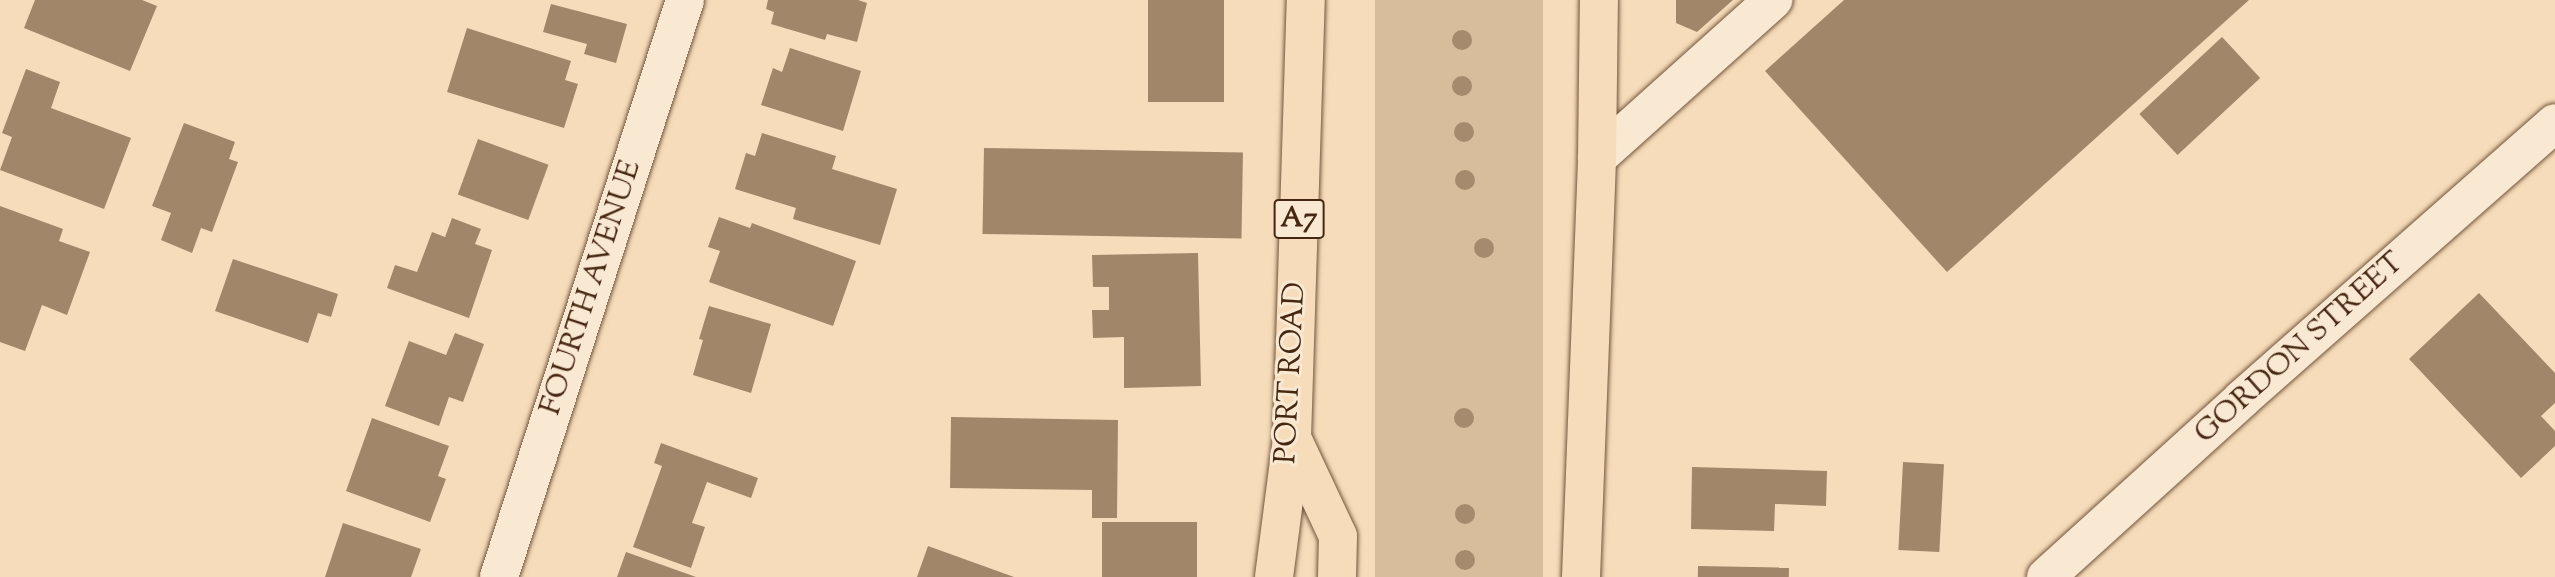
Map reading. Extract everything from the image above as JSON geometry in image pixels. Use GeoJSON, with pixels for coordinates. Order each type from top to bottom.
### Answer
{"type":"FeatureCollection","features":[{"type":"Feature","properties":{"kind":"highway","name":"PORT ROAD"},"geometry":{"type":"LineString","coordinates":[[1274,577],[1292,438],[1306,0]]}},
{"type":"Feature","properties":{"kind":"highway"},"geometry":{"type":"LineString","coordinates":[[1581,577],[1597,158],[1599,0]]}},
{"type":"Feature","properties":{"kind":"highway"},"geometry":{"type":"LineString","coordinates":[[1292,438],[1338,536],[1337,577]]}},
{"type":"Feature","properties":{"kind":"street","name":"FOURTH AVENUE"},"geometry":{"type":"LineString","coordinates":[[499,577],[685,0]]}},
{"type":"Feature","properties":{"kind":"street"},"geometry":{"type":"LineString","coordinates":[[1597,158],[1773,0]]}},
{"type":"Feature","properties":{"kind":"street","name":"GORDON STREET"},"geometry":{"type":"LineString","coordinates":[[2046,577],[2242,399],[2555,123]]}},
{"type":"Feature","properties":{"kind":"shaded area"},"geometry":{"type":"Polygon","coordinates":[[[1375,0],[1543,0],[1543,577],[1375,577],[1375,0]]]}},
{"type":"Feature","properties":{"kind":"building"},"geometry":{"type":"Polygon","coordinates":[[[35,0],[142,0],[157,6],[130,71],[24,28],[35,0]]]}},
{"type":"Feature","properties":{"kind":"building"},"geometry":{"type":"Polygon","coordinates":[[[768,0],[858,0],[867,3],[857,42],[827,34],[825,40],[771,24],[774,12],[766,9],[768,0]]]}},
{"type":"Feature","properties":{"kind":"building"},"geometry":{"type":"Polygon","coordinates":[[[1148,0],[1224,0],[1224,102],[1148,102],[1148,0]]]}},
{"type":"Feature","properties":{"kind":"building"},"geometry":{"type":"Polygon","coordinates":[[[1676,0],[1733,0],[1697,32],[1676,23],[1676,0]]]}},
{"type":"Feature","properties":{"kind":"building"},"geometry":{"type":"Polygon","coordinates":[[[1844,0],[2249,0],[1947,272],[1765,71],[1844,0]]]}},
{"type":"Feature","properties":{"kind":"building"},"geometry":{"type":"Polygon","coordinates":[[[551,4],[627,24],[616,63],[584,54],[587,44],[543,32],[551,4]]]}},
{"type":"Feature","properties":{"kind":"building"},"geometry":{"type":"Polygon","coordinates":[[[467,28],[571,61],[565,80],[578,84],[564,128],[447,92],[467,28]]]}},
{"type":"Feature","properties":{"kind":"building"},"geometry":{"type":"Polygon","coordinates":[[[2222,37],[2260,78],[2178,155],[2139,114],[2222,37]]]}},
{"type":"Feature","properties":{"kind":"building"},"geometry":{"type":"Polygon","coordinates":[[[790,48],[861,71],[843,131],[761,105],[773,68],[782,72],[790,48]]]}},
{"type":"Feature","properties":{"kind":"building"},"geometry":{"type":"Polygon","coordinates":[[[26,69],[60,82],[51,108],[131,138],[104,209],[0,170],[12,137],[2,133],[26,69]]]}},
{"type":"Feature","properties":{"kind":"building"},"geometry":{"type":"Polygon","coordinates":[[[184,123],[235,142],[229,159],[238,162],[212,232],[201,228],[192,253],[161,240],[171,213],[152,206],[184,123]]]}},
{"type":"Feature","properties":{"kind":"building"},"geometry":{"type":"Polygon","coordinates":[[[762,133],[836,156],[832,169],[897,189],[880,245],[793,219],[796,208],[735,189],[746,153],[755,156],[762,133]]]}},
{"type":"Feature","properties":{"kind":"building"},"geometry":{"type":"Polygon","coordinates":[[[478,139],[548,165],[528,220],[458,194],[478,139]]]}},
{"type":"Feature","properties":{"kind":"building"},"geometry":{"type":"Polygon","coordinates":[[[984,148],[1243,153],[1241,239],[982,234],[984,148]]]}},
{"type":"Feature","properties":{"kind":"building"},"geometry":{"type":"Polygon","coordinates":[[[0,206],[63,229],[59,241],[90,252],[67,315],[42,305],[25,351],[0,342],[0,206]]]}},
{"type":"Feature","properties":{"kind":"building"},"geometry":{"type":"Polygon","coordinates":[[[719,217],[750,228],[752,223],[856,261],[833,326],[709,282],[720,251],[708,247],[719,217]]]}},
{"type":"Feature","properties":{"kind":"building"},"geometry":{"type":"Polygon","coordinates":[[[452,218],[481,229],[475,244],[492,250],[469,318],[387,288],[395,265],[417,272],[432,232],[445,237],[452,218]]]}},
{"type":"Feature","properties":{"kind":"building"},"geometry":{"type":"Polygon","coordinates":[[[1198,253],[1201,386],[1124,388],[1124,337],[1093,338],[1092,310],[1109,310],[1109,287],[1093,287],[1092,255],[1198,253]]]}},
{"type":"Feature","properties":{"kind":"building"},"geometry":{"type":"Polygon","coordinates":[[[233,259],[338,294],[331,317],[318,313],[308,343],[215,311],[233,259]]]}},
{"type":"Feature","properties":{"kind":"building"},"geometry":{"type":"Polygon","coordinates":[[[2479,293],[2555,373],[2555,403],[2541,416],[2555,431],[2555,446],[2521,478],[2409,359],[2479,293]]]}},
{"type":"Feature","properties":{"kind":"building"},"geometry":{"type":"Polygon","coordinates":[[[709,306],[771,324],[751,393],[693,375],[703,340],[699,339],[709,306]]]}},
{"type":"Feature","properties":{"kind":"building"},"geometry":{"type":"Polygon","coordinates":[[[455,333],[484,344],[463,402],[449,397],[439,426],[385,406],[409,341],[446,355],[455,333]]]}},
{"type":"Feature","properties":{"kind":"building"},"geometry":{"type":"Polygon","coordinates":[[[951,417],[1118,420],[1117,518],[1092,518],[1092,490],[950,488],[951,417]]]}},
{"type":"Feature","properties":{"kind":"building"},"geometry":{"type":"Polygon","coordinates":[[[372,418],[449,446],[438,476],[446,479],[430,522],[346,491],[372,418]]]}},
{"type":"Feature","properties":{"kind":"building"},"geometry":{"type":"Polygon","coordinates":[[[661,443],[758,478],[751,498],[707,482],[692,523],[705,527],[691,568],[633,547],[662,466],[654,463],[661,443]]]}},
{"type":"Feature","properties":{"kind":"building"},"geometry":{"type":"Polygon","coordinates":[[[1903,462],[1944,464],[1939,552],[1898,550],[1903,462]]]}},
{"type":"Feature","properties":{"kind":"building"},"geometry":{"type":"Polygon","coordinates":[[[1692,467],[1827,471],[1826,506],[1775,504],[1774,531],[1691,529],[1692,467]]]}},
{"type":"Feature","properties":{"kind":"building"},"geometry":{"type":"Polygon","coordinates":[[[1102,522],[1197,522],[1197,577],[1102,577],[1102,522]]]}},
{"type":"Feature","properties":{"kind":"building"},"geometry":{"type":"Polygon","coordinates":[[[343,523],[421,549],[411,577],[325,577],[343,523]]]}},
{"type":"Feature","properties":{"kind":"building"},"geometry":{"type":"Polygon","coordinates":[[[928,546],[1014,577],[917,577],[928,546]]]}},
{"type":"Feature","properties":{"kind":"building"},"geometry":{"type":"Polygon","coordinates":[[[626,552],[696,577],[617,577],[626,552]]]}},
{"type":"Feature","properties":{"kind":"building"},"geometry":{"type":"Polygon","coordinates":[[[1698,566],[1789,568],[1789,577],[1698,577],[1698,566]]]}}]}
